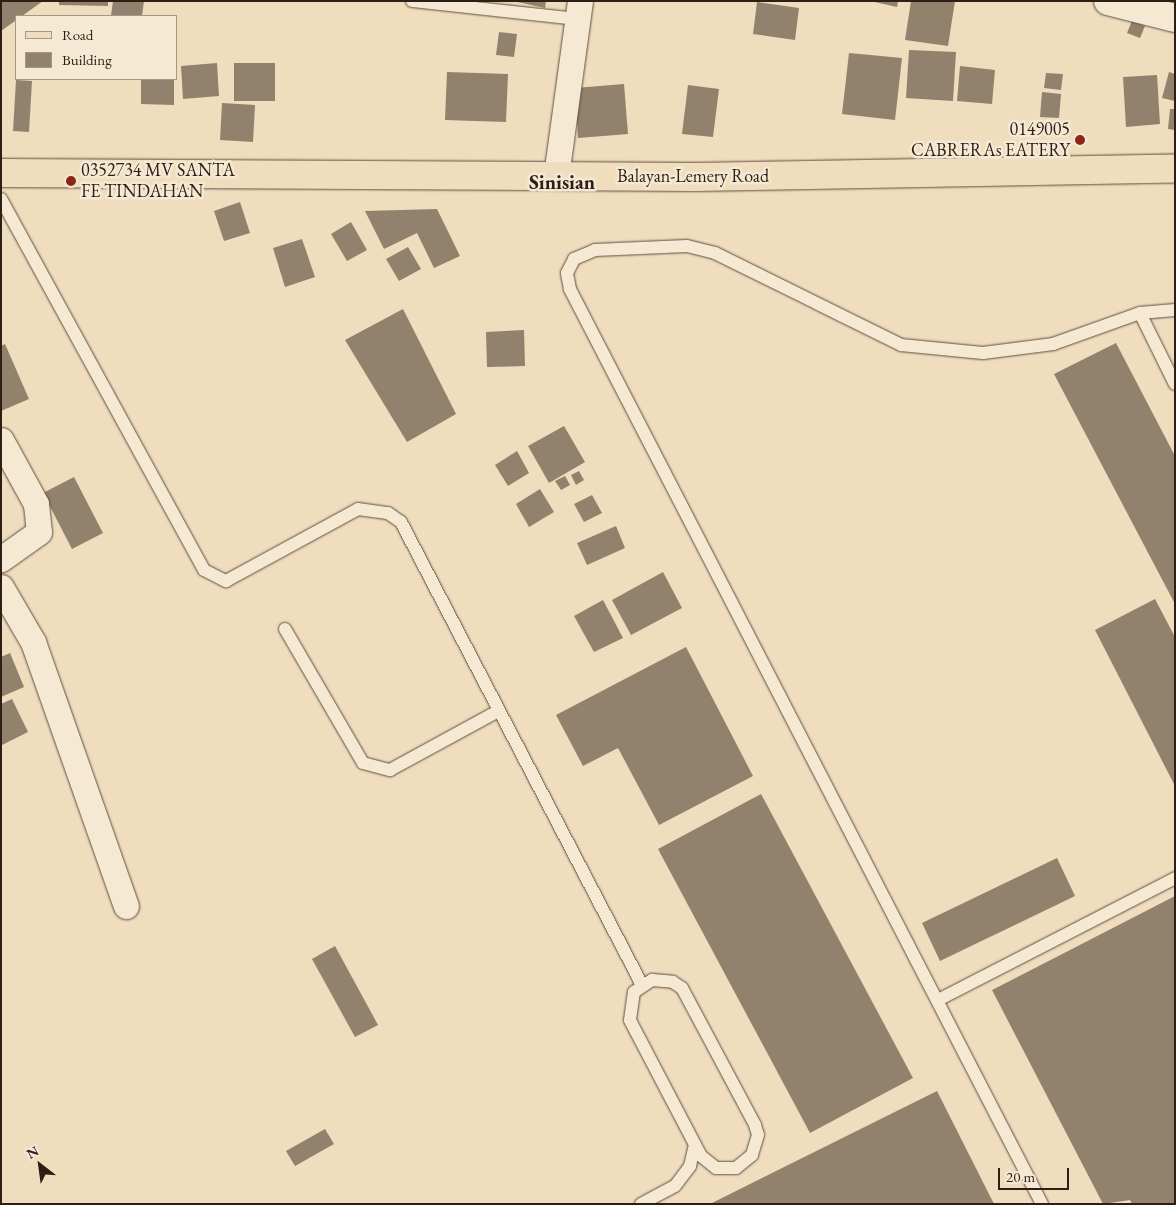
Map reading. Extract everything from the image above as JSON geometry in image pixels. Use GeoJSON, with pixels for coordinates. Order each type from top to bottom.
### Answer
{"type":"FeatureCollection","features":[{"type":"Feature","properties":{"kind":"main road","name":"Balayan-Lemery Road"},"geometry":{"type":"LineString","coordinates":[[1,173],[556,176],[1175,169]]}},
{"type":"Feature","properties":{"kind":"street"},"geometry":{"type":"LineString","coordinates":[[1108,1],[1175,18]]}},
{"type":"Feature","properties":{"kind":"street"},"geometry":{"type":"LineString","coordinates":[[556,176],[579,10]]}},
{"type":"Feature","properties":{"kind":"street"},"geometry":{"type":"LineString","coordinates":[[1,440],[36,504],[39,532],[1,559]]}},
{"type":"Feature","properties":{"kind":"street"},"geometry":{"type":"LineString","coordinates":[[1,587],[33,642],[126,906]]}},
{"type":"Feature","properties":{"kind":"lane"},"geometry":{"type":"LineString","coordinates":[[412,1],[579,10]]}},
{"type":"Feature","properties":{"kind":"lane"},"geometry":{"type":"LineString","coordinates":[[1,199],[204,570],[226,580],[358,509],[388,513],[401,522],[642,985]]}},
{"type":"Feature","properties":{"kind":"lane"},"geometry":{"type":"LineString","coordinates":[[1042,1204],[570,289],[567,273],[574,259],[595,250],[687,246],[715,253],[901,345],[983,353],[1053,344],[1140,313],[1175,310]]}},
{"type":"Feature","properties":{"kind":"lane"},"geometry":{"type":"LineString","coordinates":[[1140,313],[1175,384]]}},
{"type":"Feature","properties":{"kind":"lane"},"geometry":{"type":"LineString","coordinates":[[285,629],[363,763],[390,770],[498,711]]}},
{"type":"Feature","properties":{"kind":"lane"},"geometry":{"type":"LineString","coordinates":[[938,1000],[1175,878]]}},
{"type":"Feature","properties":{"kind":"lane"},"geometry":{"type":"LineString","coordinates":[[662,980],[682,988],[758,1135],[752,1156],[726,1169],[708,1163],[695,1145],[630,1020],[630,1000],[642,985],[662,980]]}},
{"type":"Feature","properties":{"kind":"lane"},"geometry":{"type":"LineString","coordinates":[[641,1204],[675,1186],[690,1166],[695,1145]]}},
{"type":"Feature","properties":{"kind":"building"},"geometry":{"type":"Polygon","coordinates":[[[1,1],[43,1],[23,15],[15,15],[15,21],[1,31],[1,1]]]}},
{"type":"Feature","properties":{"kind":"building"},"geometry":{"type":"Polygon","coordinates":[[[59,1],[108,1],[108,6],[59,5],[59,1]]]}},
{"type":"Feature","properties":{"kind":"building"},"geometry":{"type":"Polygon","coordinates":[[[113,1],[144,1],[142,15],[111,15],[113,1]]]}},
{"type":"Feature","properties":{"kind":"building"},"geometry":{"type":"Polygon","coordinates":[[[513,1],[546,1],[545,8],[513,1]]]}},
{"type":"Feature","properties":{"kind":"building"},"geometry":{"type":"Polygon","coordinates":[[[870,1],[898,1],[897,7],[870,1]]]}},
{"type":"Feature","properties":{"kind":"building"},"geometry":{"type":"Polygon","coordinates":[[[911,1],[955,1],[948,46],[905,40],[911,1]]]}},
{"type":"Feature","properties":{"kind":"building"},"geometry":{"type":"Polygon","coordinates":[[[757,2],[799,8],[795,40],[753,34],[757,2]]]}},
{"type":"Feature","properties":{"kind":"building"},"geometry":{"type":"Polygon","coordinates":[[[1132,21],[1145,26],[1140,38],[1127,33],[1132,21]]]}},
{"type":"Feature","properties":{"kind":"building"},"geometry":{"type":"Polygon","coordinates":[[[499,32],[517,34],[514,57],[496,55],[499,32]]]}},
{"type":"Feature","properties":{"kind":"building"},"geometry":{"type":"Polygon","coordinates":[[[909,50],[956,52],[953,101],[906,98],[909,50]]]}},
{"type":"Feature","properties":{"kind":"building"},"geometry":{"type":"Polygon","coordinates":[[[849,53],[902,58],[895,120],[842,114],[849,53]]]}},
{"type":"Feature","properties":{"kind":"building"},"geometry":{"type":"Polygon","coordinates":[[[217,63],[219,96],[183,99],[181,66],[217,63]]]}},
{"type":"Feature","properties":{"kind":"building"},"geometry":{"type":"Polygon","coordinates":[[[234,63],[275,63],[275,101],[234,101],[234,63]]]}},
{"type":"Feature","properties":{"kind":"building"},"geometry":{"type":"Polygon","coordinates":[[[960,66],[995,70],[992,104],[957,101],[960,66]]]}},
{"type":"Feature","properties":{"kind":"building"},"geometry":{"type":"Polygon","coordinates":[[[447,72],[508,74],[506,122],[445,120],[447,72]]]}},
{"type":"Feature","properties":{"kind":"building"},"geometry":{"type":"Polygon","coordinates":[[[1169,72],[1175,74],[1175,101],[1162,98],[1169,72]]]}},
{"type":"Feature","properties":{"kind":"building"},"geometry":{"type":"Polygon","coordinates":[[[1046,73],[1063,74],[1061,90],[1044,88],[1046,73]]]}},
{"type":"Feature","properties":{"kind":"building"},"geometry":{"type":"Polygon","coordinates":[[[1157,75],[1160,124],[1126,127],[1123,77],[1157,75]]]}},
{"type":"Feature","properties":{"kind":"building"},"geometry":{"type":"Polygon","coordinates":[[[16,80],[32,81],[29,132],[13,131],[16,80]]]}},
{"type":"Feature","properties":{"kind":"building"},"geometry":{"type":"Polygon","coordinates":[[[141,80],[174,80],[174,105],[141,104],[141,80]]]}},
{"type":"Feature","properties":{"kind":"building"},"geometry":{"type":"Polygon","coordinates":[[[624,84],[628,134],[578,138],[575,88],[624,84]]]}},
{"type":"Feature","properties":{"kind":"building"},"geometry":{"type":"Polygon","coordinates":[[[688,85],[719,89],[713,137],[682,134],[688,85]]]}},
{"type":"Feature","properties":{"kind":"building"},"geometry":{"type":"Polygon","coordinates":[[[1042,92],[1061,94],[1059,118],[1040,117],[1042,92]]]}},
{"type":"Feature","properties":{"kind":"building"},"geometry":{"type":"Polygon","coordinates":[[[222,103],[255,105],[253,142],[220,140],[222,103]]]}},
{"type":"Feature","properties":{"kind":"building"},"geometry":{"type":"Polygon","coordinates":[[[1170,109],[1175,109],[1175,130],[1168,129],[1170,109]]]}},
{"type":"Feature","properties":{"kind":"building"},"geometry":{"type":"Polygon","coordinates":[[[240,202],[250,233],[224,241],[214,211],[240,202]]]}},
{"type":"Feature","properties":{"kind":"building"},"geometry":{"type":"Polygon","coordinates":[[[437,209],[460,256],[434,268],[417,233],[384,249],[365,211],[437,209]]]}},
{"type":"Feature","properties":{"kind":"building"},"geometry":{"type":"Polygon","coordinates":[[[351,222],[367,250],[347,261],[331,234],[351,222]]]}},
{"type":"Feature","properties":{"kind":"building"},"geometry":{"type":"Polygon","coordinates":[[[302,239],[315,277],[285,287],[273,248],[302,239]]]}},
{"type":"Feature","properties":{"kind":"building"},"geometry":{"type":"Polygon","coordinates":[[[408,247],[421,269],[399,281],[386,259],[408,247]]]}},
{"type":"Feature","properties":{"kind":"building"},"geometry":{"type":"Polygon","coordinates":[[[403,309],[456,414],[407,442],[345,340],[403,309]]]}},
{"type":"Feature","properties":{"kind":"building"},"geometry":{"type":"Polygon","coordinates":[[[524,330],[525,366],[487,367],[486,332],[524,330]]]}},
{"type":"Feature","properties":{"kind":"building"},"geometry":{"type":"Polygon","coordinates":[[[1116,343],[1175,456],[1175,604],[1054,374],[1116,343]]]}},
{"type":"Feature","properties":{"kind":"building"},"geometry":{"type":"Polygon","coordinates":[[[5,344],[29,399],[1,411],[1,346],[5,344]]]}},
{"type":"Feature","properties":{"kind":"building"},"geometry":{"type":"Polygon","coordinates":[[[564,426],[585,462],[549,483],[528,446],[564,426]]]}},
{"type":"Feature","properties":{"kind":"building"},"geometry":{"type":"Polygon","coordinates":[[[517,451],[529,473],[508,486],[495,465],[517,451]]]}},
{"type":"Feature","properties":{"kind":"building"},"geometry":{"type":"Polygon","coordinates":[[[579,471],[584,480],[576,485],[571,475],[579,471]]]}},
{"type":"Feature","properties":{"kind":"building"},"geometry":{"type":"Polygon","coordinates":[[[565,476],[570,485],[561,490],[555,481],[565,476]]]}},
{"type":"Feature","properties":{"kind":"building"},"geometry":{"type":"Polygon","coordinates":[[[74,477],[103,533],[72,549],[43,493],[74,477]]]}},
{"type":"Feature","properties":{"kind":"building"},"geometry":{"type":"Polygon","coordinates":[[[540,489],[554,512],[529,527],[516,504],[540,489]]]}},
{"type":"Feature","properties":{"kind":"building"},"geometry":{"type":"Polygon","coordinates":[[[592,495],[602,513],[584,522],[574,504],[592,495]]]}},
{"type":"Feature","properties":{"kind":"building"},"geometry":{"type":"Polygon","coordinates":[[[616,526],[625,548],[587,565],[577,543],[616,526]]]}},
{"type":"Feature","properties":{"kind":"building"},"geometry":{"type":"Polygon","coordinates":[[[663,572],[682,608],[631,635],[612,600],[663,572]]]}},
{"type":"Feature","properties":{"kind":"building"},"geometry":{"type":"Polygon","coordinates":[[[1155,599],[1175,637],[1175,786],[1095,630],[1155,599]]]}},
{"type":"Feature","properties":{"kind":"building"},"geometry":{"type":"Polygon","coordinates":[[[603,600],[623,638],[594,652],[574,616],[603,600]]]}},
{"type":"Feature","properties":{"kind":"building"},"geometry":{"type":"Polygon","coordinates":[[[686,647],[753,776],[659,825],[618,748],[583,766],[556,715],[686,647]]]}},
{"type":"Feature","properties":{"kind":"building"},"geometry":{"type":"Polygon","coordinates":[[[10,653],[24,687],[1,697],[1,657],[10,653]]]}},
{"type":"Feature","properties":{"kind":"building"},"geometry":{"type":"Polygon","coordinates":[[[12,699],[28,732],[2,745],[1,704],[12,699]]]}},
{"type":"Feature","properties":{"kind":"building"},"geometry":{"type":"Polygon","coordinates":[[[761,794],[913,1078],[810,1133],[658,849],[761,794]]]}},
{"type":"Feature","properties":{"kind":"building"},"geometry":{"type":"Polygon","coordinates":[[[1057,858],[1075,896],[940,961],[922,923],[1057,858]]]}},
{"type":"Feature","properties":{"kind":"building"},"geometry":{"type":"Polygon","coordinates":[[[1175,896],[1175,1204],[1132,1204],[1130,1200],[1103,1204],[992,990],[1175,896]]]}},
{"type":"Feature","properties":{"kind":"building"},"geometry":{"type":"Polygon","coordinates":[[[335,946],[378,1025],[355,1037],[312,959],[335,946]]]}},
{"type":"Feature","properties":{"kind":"building"},"geometry":{"type":"Polygon","coordinates":[[[937,1091],[994,1204],[710,1204],[937,1091]]]}},
{"type":"Feature","properties":{"kind":"building"},"geometry":{"type":"Polygon","coordinates":[[[325,1129],[334,1144],[295,1166],[286,1151],[325,1129]]]}},
{"type":"Feature","properties":{"kind":"place","name":"0149005 CABRERAs EATERY"},"geometry":{"type":"Point","coordinates":[1080,140]}},
{"type":"Feature","properties":{"kind":"place","name":"0352734 MV SANTA FE TINDAHAN"},"geometry":{"type":"Point","coordinates":[71,181]}},
{"type":"Feature","properties":{"kind":"district","name":"Sinisian"},"geometry":{"type":"Point","coordinates":[562,182]}}]}
